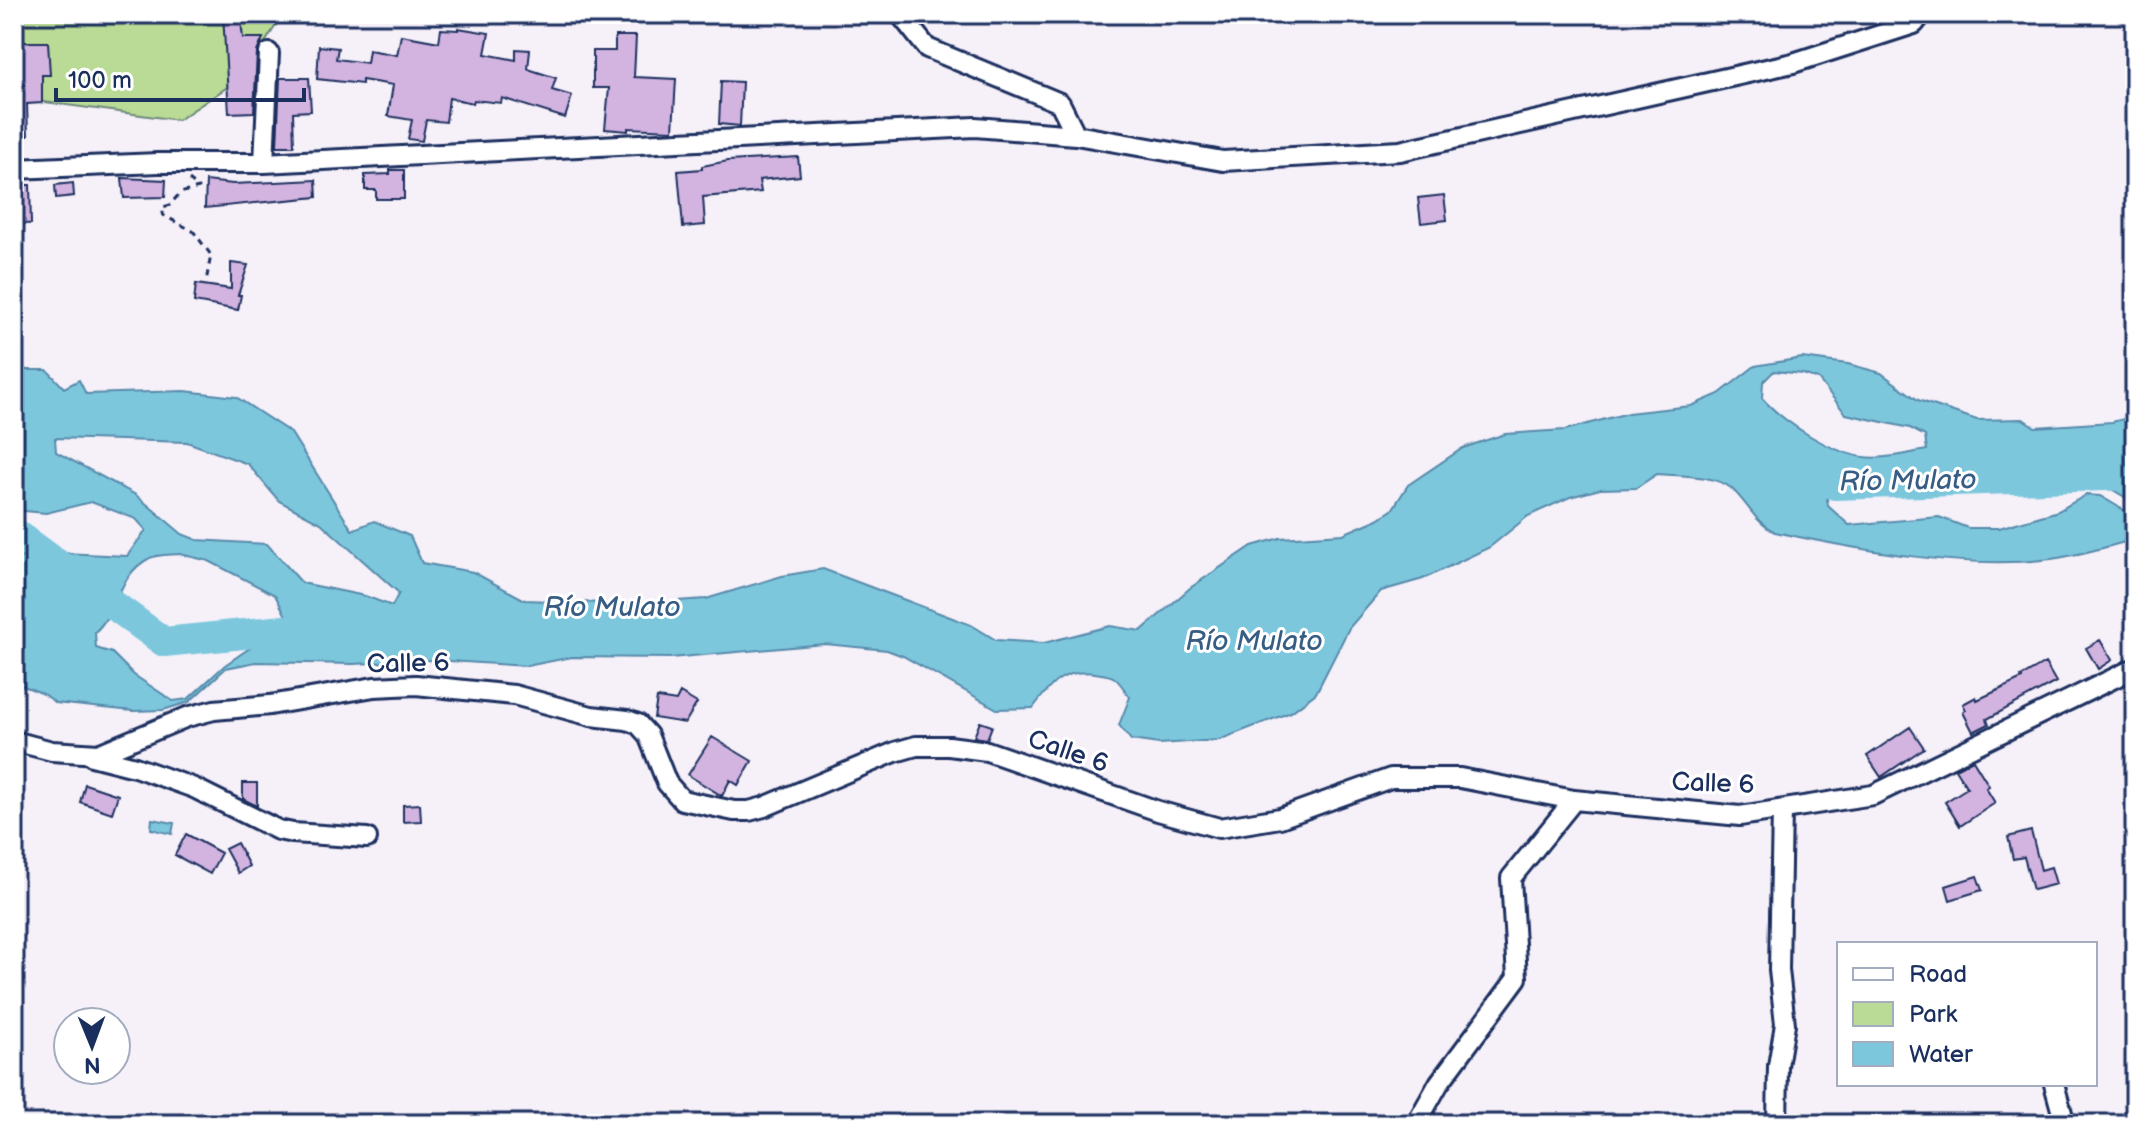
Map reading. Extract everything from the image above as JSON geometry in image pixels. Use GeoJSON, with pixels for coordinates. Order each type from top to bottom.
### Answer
{"type":"FeatureCollection","features":[{"type":"Feature","properties":{"kind":"street"},"geometry":{"type":"LineString","coordinates":[[900,14],[927,48],[1060,103],[1076,135]]}},
{"type":"Feature","properties":{"kind":"street"},"geometry":{"type":"LineString","coordinates":[[14,169],[158,163],[264,163],[975,127],[1076,135],[1223,161],[1400,151],[1793,63],[1914,24],[1922,14]]}},
{"type":"Feature","properties":{"kind":"street"},"geometry":{"type":"LineString","coordinates":[[264,163],[269,53]]}},
{"type":"Feature","properties":{"kind":"street","name":"Calle 6"},"geometry":{"type":"LineString","coordinates":[[14,741],[52,751],[98,754],[187,717],[214,710],[270,705],[374,687],[416,685],[514,695],[591,716],[638,724],[648,735],[674,794],[682,800],[734,811],[764,807],[895,752],[916,746],[938,746],[987,751],[1158,811],[1219,828],[1280,818],[1391,778],[1460,778],[1574,800],[1740,816],[1873,795],[2135,668]]}},
{"type":"Feature","properties":{"kind":"street"},"geometry":{"type":"LineString","coordinates":[[81,753],[135,767],[194,788],[278,830],[367,838]]}},
{"type":"Feature","properties":{"kind":"street"},"geometry":{"type":"LineString","coordinates":[[1416,1124],[1439,1083],[1517,978],[1511,878],[1574,800]]}},
{"type":"Feature","properties":{"kind":"street"},"geometry":{"type":"LineString","coordinates":[[1777,1124],[1778,1066],[1785,1024],[1779,970],[1782,810]]}},
{"type":"Feature","properties":{"kind":"street"},"geometry":{"type":"LineString","coordinates":[[2055,1086],[2065,1124]]}},
{"type":"Feature","properties":{"kind":"path"},"geometry":{"type":"LineString","coordinates":[[183,176],[199,188],[180,193],[170,205],[163,207],[163,215],[193,231],[211,255],[206,282]]}},
{"type":"Feature","properties":{"kind":"green space"},"geometry":{"type":"Polygon","coordinates":[[[14,14],[283,14],[244,76],[178,120],[14,98],[14,14]]]}},
{"type":"Feature","properties":{"kind":"green space"},"geometry":{"type":"Polygon","coordinates":[[[482,14],[548,14],[547,22],[482,14]]]}},
{"type":"Feature","properties":{"kind":"water","name":"Río Mulato"},"geometry":{"type":"Polygon","coordinates":[[[1802,358],[1848,364],[1881,373],[1918,400],[1977,420],[2023,419],[2035,427],[2112,422],[2135,416],[2135,503],[2091,477],[2046,467],[1968,468],[1923,476],[1836,480],[1826,492],[1828,506],[1849,525],[1939,517],[1968,528],[1999,528],[2058,511],[2086,495],[2100,496],[2129,513],[2135,511],[2135,539],[2072,555],[2018,562],[1913,556],[1775,532],[1762,523],[1724,483],[1696,476],[1657,474],[1636,488],[1600,489],[1570,497],[1528,516],[1490,547],[1423,579],[1381,591],[1349,628],[1316,693],[1291,712],[1219,740],[1159,744],[1131,740],[1119,725],[1130,697],[1118,681],[1109,676],[1074,673],[1058,680],[1033,708],[997,709],[903,656],[887,650],[825,644],[670,658],[572,657],[527,666],[434,660],[353,664],[256,662],[226,668],[189,702],[163,710],[133,711],[55,703],[41,693],[14,682],[14,558],[63,553],[127,556],[146,530],[136,519],[91,502],[46,513],[14,510],[14,360],[26,370],[47,370],[64,388],[79,380],[86,394],[185,391],[236,397],[291,433],[352,530],[374,521],[410,536],[422,563],[473,572],[525,600],[630,604],[706,599],[782,576],[823,569],[971,625],[996,640],[1044,643],[1110,626],[1141,631],[1190,588],[1252,546],[1280,538],[1343,534],[1378,519],[1392,510],[1408,485],[1463,448],[1505,434],[1565,430],[1628,413],[1691,406],[1719,394],[1755,366],[1802,358]],[[1774,371],[1763,382],[1762,398],[1795,426],[1823,443],[1871,458],[1927,450],[1925,436],[1910,428],[1846,414],[1818,379],[1774,371]],[[55,438],[56,452],[136,495],[182,534],[197,540],[267,544],[302,583],[365,596],[392,606],[399,593],[321,523],[279,501],[248,464],[187,442],[55,438]],[[180,554],[155,556],[130,574],[109,614],[95,632],[96,648],[112,653],[134,675],[173,701],[188,699],[225,665],[263,639],[293,629],[275,595],[209,561],[180,554]]]}},
{"type":"Feature","properties":{"kind":"water"},"geometry":{"type":"Polygon","coordinates":[[[152,819],[174,823],[172,834],[151,829],[152,819]]]}},
{"type":"Feature","properties":{"kind":"building"},"geometry":{"type":"Polygon","coordinates":[[[223,14],[240,14],[243,38],[263,38],[257,52],[254,112],[229,113],[223,14]]]}},
{"type":"Feature","properties":{"kind":"building"},"geometry":{"type":"Polygon","coordinates":[[[458,28],[489,33],[485,54],[516,60],[516,49],[530,50],[528,69],[556,78],[552,90],[572,96],[565,118],[502,98],[501,103],[474,100],[473,103],[449,98],[446,122],[426,120],[422,141],[408,139],[412,120],[388,116],[393,85],[362,80],[362,84],[317,79],[319,46],[338,48],[336,59],[367,63],[369,50],[397,55],[401,35],[439,42],[441,29],[458,28]]]}},
{"type":"Feature","properties":{"kind":"building"},"geometry":{"type":"Polygon","coordinates":[[[615,36],[636,36],[634,77],[676,79],[673,130],[605,129],[609,88],[593,88],[593,51],[615,51],[615,36]]]}},
{"type":"Feature","properties":{"kind":"building"},"geometry":{"type":"Polygon","coordinates":[[[14,42],[48,42],[50,75],[42,75],[42,103],[27,104],[28,136],[15,136],[14,42]]]}},
{"type":"Feature","properties":{"kind":"building"},"geometry":{"type":"Polygon","coordinates":[[[280,78],[309,78],[311,111],[293,112],[294,146],[277,146],[280,78]]]}},
{"type":"Feature","properties":{"kind":"building"},"geometry":{"type":"Polygon","coordinates":[[[721,81],[742,82],[740,126],[719,124],[721,81]]]}},
{"type":"Feature","properties":{"kind":"building"},"geometry":{"type":"Polygon","coordinates":[[[798,157],[800,176],[759,180],[761,192],[703,197],[705,225],[683,227],[678,171],[702,169],[702,166],[728,161],[798,157]]]}},
{"type":"Feature","properties":{"kind":"building"},"geometry":{"type":"Polygon","coordinates":[[[390,170],[404,170],[404,199],[376,199],[376,190],[365,190],[365,175],[390,174],[390,170]]]}},
{"type":"Feature","properties":{"kind":"building"},"geometry":{"type":"Polygon","coordinates":[[[122,178],[166,180],[165,197],[124,198],[122,178]]]}},
{"type":"Feature","properties":{"kind":"building"},"geometry":{"type":"Polygon","coordinates":[[[316,180],[317,197],[205,208],[206,181],[233,184],[316,180]]]}},
{"type":"Feature","properties":{"kind":"building"},"geometry":{"type":"Polygon","coordinates":[[[73,183],[74,196],[56,198],[55,185],[73,183]]]}},
{"type":"Feature","properties":{"kind":"building"},"geometry":{"type":"Polygon","coordinates":[[[14,185],[30,185],[31,224],[14,223],[14,185]]]}},
{"type":"Feature","properties":{"kind":"building"},"geometry":{"type":"Polygon","coordinates":[[[1444,195],[1447,220],[1421,223],[1418,198],[1444,195]]]}},
{"type":"Feature","properties":{"kind":"building"},"geometry":{"type":"Polygon","coordinates":[[[231,263],[248,265],[238,295],[241,295],[238,310],[194,302],[196,284],[231,289],[231,263]]]}},
{"type":"Feature","properties":{"kind":"building"},"geometry":{"type":"Polygon","coordinates":[[[2100,640],[2112,660],[2098,669],[2086,648],[2100,640]]]}},
{"type":"Feature","properties":{"kind":"building"},"geometry":{"type":"Polygon","coordinates":[[[2045,663],[2056,682],[1987,719],[1989,724],[1973,732],[1963,712],[1966,710],[1963,704],[2022,679],[2045,663]]]}},
{"type":"Feature","properties":{"kind":"building"},"geometry":{"type":"Polygon","coordinates":[[[680,693],[697,703],[685,723],[654,718],[657,698],[676,701],[680,693]]]}},
{"type":"Feature","properties":{"kind":"building"},"geometry":{"type":"Polygon","coordinates":[[[980,722],[992,726],[987,739],[974,737],[980,722]]]}},
{"type":"Feature","properties":{"kind":"building"},"geometry":{"type":"Polygon","coordinates":[[[1910,727],[1924,748],[1881,777],[1867,756],[1910,727]]]}},
{"type":"Feature","properties":{"kind":"building"},"geometry":{"type":"Polygon","coordinates":[[[712,737],[752,761],[738,785],[730,780],[722,796],[688,775],[712,737]]]}},
{"type":"Feature","properties":{"kind":"building"},"geometry":{"type":"Polygon","coordinates":[[[1973,760],[1989,786],[1986,788],[1995,803],[1960,826],[1945,802],[1967,788],[1955,769],[1973,760]]]}},
{"type":"Feature","properties":{"kind":"building"},"geometry":{"type":"Polygon","coordinates":[[[243,783],[257,783],[257,806],[243,799],[243,783]]]}},
{"type":"Feature","properties":{"kind":"building"},"geometry":{"type":"Polygon","coordinates":[[[85,784],[118,795],[112,813],[80,802],[85,784]]]}},
{"type":"Feature","properties":{"kind":"building"},"geometry":{"type":"Polygon","coordinates":[[[420,804],[421,821],[403,822],[403,805],[420,804]]]}},
{"type":"Feature","properties":{"kind":"building"},"geometry":{"type":"Polygon","coordinates":[[[2031,831],[2041,870],[2051,867],[2056,884],[2033,890],[2024,857],[2013,859],[2008,837],[2031,831]]]}},
{"type":"Feature","properties":{"kind":"building"},"geometry":{"type":"Polygon","coordinates":[[[186,834],[221,853],[210,874],[175,855],[186,834]]]}},
{"type":"Feature","properties":{"kind":"building"},"geometry":{"type":"Polygon","coordinates":[[[237,843],[249,866],[238,873],[225,849],[237,843]]]}},
{"type":"Feature","properties":{"kind":"building"},"geometry":{"type":"Polygon","coordinates":[[[1977,876],[1982,890],[1950,900],[1946,886],[1977,876]]]}},
{"type":"Feature","properties":{"kind":"waterway","name":"Río Mulato"},"geometry":{"type":"LineString","coordinates":[[1796,470],[1835,485],[2135,475]]}},
{"type":"Feature","properties":{"kind":"waterway","name":"Río Mulato"},"geometry":{"type":"LineString","coordinates":[[14,532],[164,642],[334,625]]}}]}
